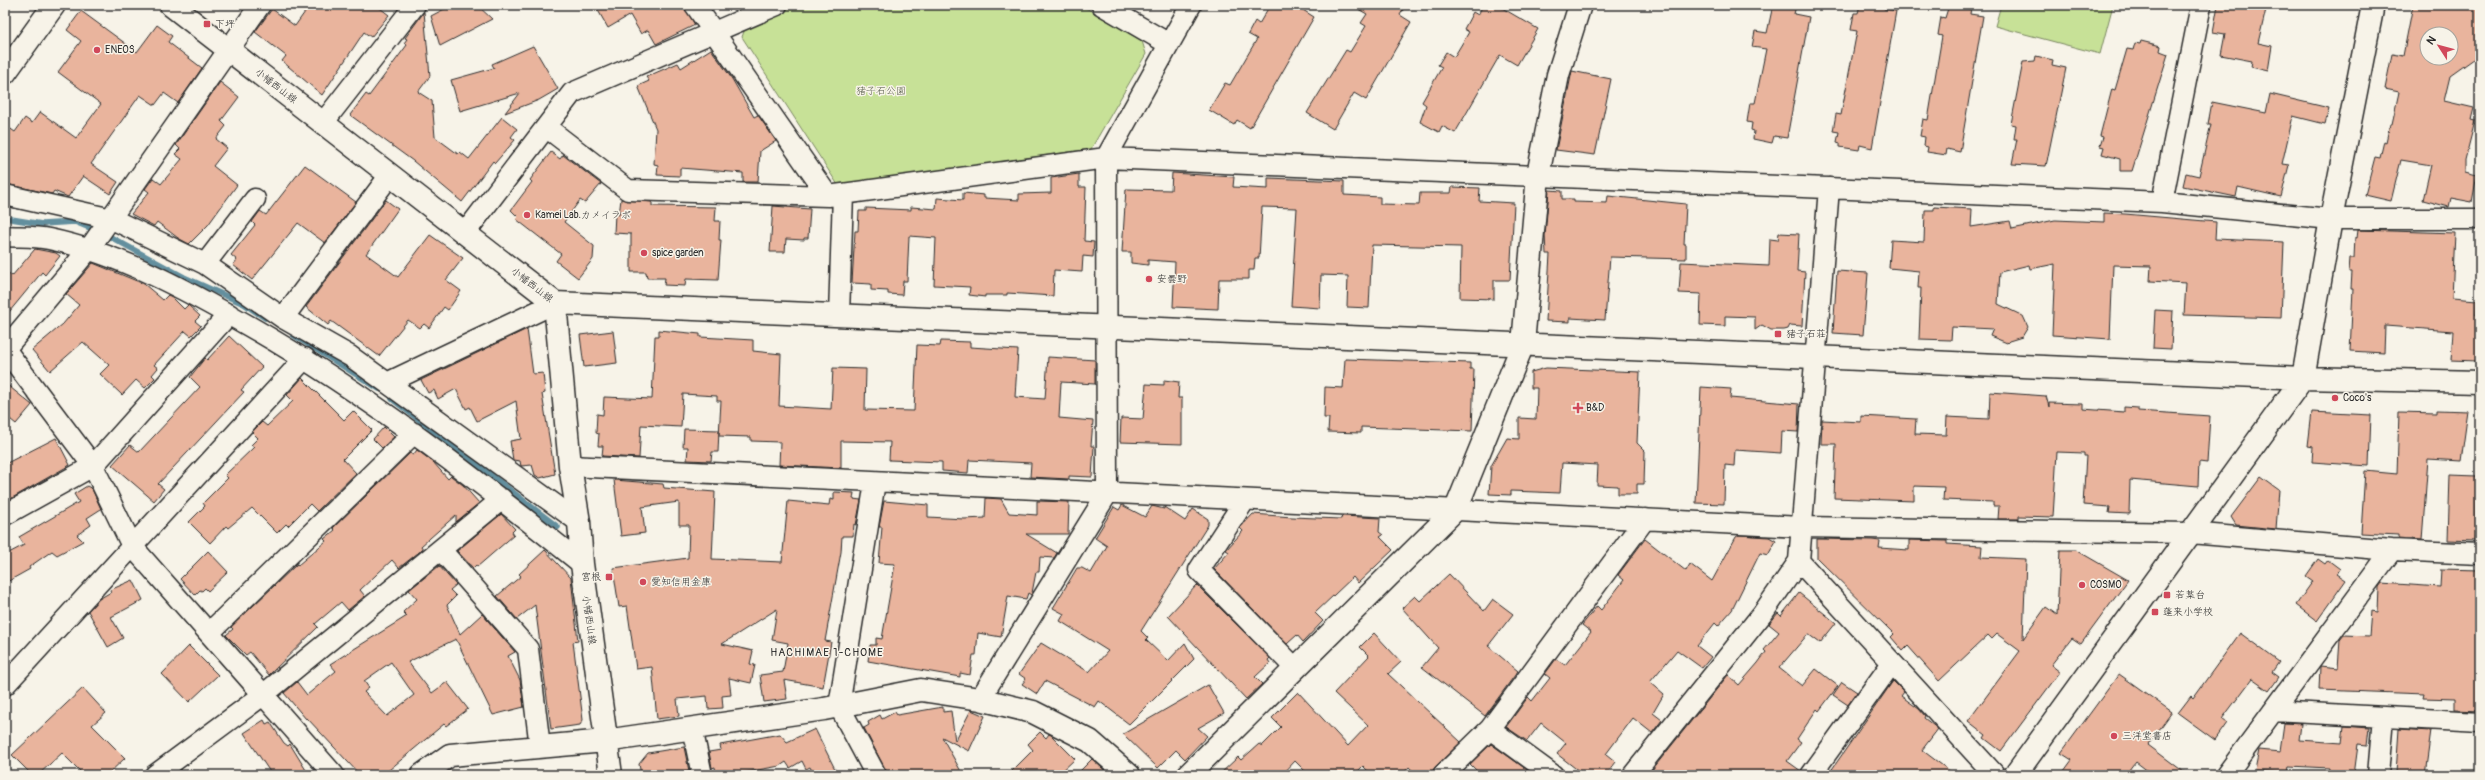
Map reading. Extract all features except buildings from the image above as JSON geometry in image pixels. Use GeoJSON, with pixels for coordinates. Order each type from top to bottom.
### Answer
{"type":"FeatureCollection","features":[{"type":"Feature","properties":{"kind":"street"},"geometry":{"type":"LineString","coordinates":[[5,73],[54,5]]}},
{"type":"Feature","properties":{"kind":"street","name":"小幡西山線"},"geometry":{"type":"LineString","coordinates":[[171,5],[555,303],[570,466],[579,522],[582,564],[611,775]]}},
{"type":"Feature","properties":{"kind":"street"},"geometry":{"type":"LineString","coordinates":[[260,5],[228,49],[112,219],[89,249],[5,349],[93,466],[132,546],[334,775]]}},
{"type":"Feature","properties":{"kind":"street"},"geometry":{"type":"LineString","coordinates":[[323,123],[415,5]]}},
{"type":"Feature","properties":{"kind":"street"},"geometry":{"type":"LineString","coordinates":[[695,5],[835,195],[839,315]]}},
{"type":"Feature","properties":{"kind":"street"},"geometry":{"type":"LineString","coordinates":[[465,233],[572,92],[777,5]]}},
{"type":"Feature","properties":{"kind":"street"},"geometry":{"type":"LineString","coordinates":[[1102,5],[1169,44]]}},
{"type":"Feature","properties":{"kind":"street"},"geometry":{"type":"LineString","coordinates":[[980,699],[1107,494],[1106,158],[1191,5]]}},
{"type":"Feature","properties":{"kind":"street"},"geometry":{"type":"LineString","coordinates":[[1188,775],[1456,509],[1523,344],[1538,175],[1558,75],[1580,5]]}},
{"type":"Feature","properties":{"kind":"street"},"geometry":{"type":"LineString","coordinates":[[2162,202],[2200,5]]}},
{"type":"Feature","properties":{"kind":"street"},"geometry":{"type":"LineString","coordinates":[[2014,775],[2303,378],[2331,219],[2373,5]]}},
{"type":"Feature","properties":{"kind":"street"},"geometry":{"type":"LineString","coordinates":[[546,127],[628,190],[835,195],[1106,158],[2162,202],[2331,219],[2479,216]]}},
{"type":"Feature","properties":{"kind":"street"},"geometry":{"type":"LineString","coordinates":[[283,318],[390,175]]}},
{"type":"Feature","properties":{"kind":"street"},"geometry":{"type":"LineString","coordinates":[[1633,775],[1763,613],[1799,561],[1829,188]]}},
{"type":"Feature","properties":{"kind":"street"},"geometry":{"type":"LineString","coordinates":[[5,195],[112,219],[205,264],[283,318],[350,356],[579,522]]}},
{"type":"Feature","properties":{"kind":"street"},"geometry":{"type":"LineString","coordinates":[[205,264],[255,199]]}},
{"type":"Feature","properties":{"kind":"street"},"geometry":{"type":"LineString","coordinates":[[5,236],[47,239],[89,249],[141,269],[229,314],[306,358],[414,433],[502,499],[582,564]]}},
{"type":"Feature","properties":{"kind":"street"},"geometry":{"type":"LineString","coordinates":[[387,383],[555,303],[2303,378],[2480,382]]}},
{"type":"Feature","properties":{"kind":"street"},"geometry":{"type":"LineString","coordinates":[[5,515],[93,466],[229,314]]}},
{"type":"Feature","properties":{"kind":"street"},"geometry":{"type":"LineString","coordinates":[[5,685],[306,358]]}},
{"type":"Feature","properties":{"kind":"street"},"geometry":{"type":"LineString","coordinates":[[209,633],[414,433]]}},
{"type":"Feature","properties":{"kind":"street"},"geometry":{"type":"LineString","coordinates":[[570,466],[1107,494],[1456,509],[1801,527],[2190,534],[2392,550],[2480,554]]}},
{"type":"Feature","properties":{"kind":"street"},"geometry":{"type":"LineString","coordinates":[[875,482],[839,706],[876,775]]}},
{"type":"Feature","properties":{"kind":"street"},"geometry":{"type":"LineString","coordinates":[[155,775],[263,695],[502,499]]}},
{"type":"Feature","properties":{"kind":"street"},"geometry":{"type":"LineString","coordinates":[[1245,500],[1199,570],[1295,668]]}},
{"type":"Feature","properties":{"kind":"street"},"geometry":{"type":"LineString","coordinates":[[1443,775],[1490,729],[1645,519]]}},
{"type":"Feature","properties":{"kind":"street"},"geometry":{"type":"LineString","coordinates":[[441,550],[528,649],[540,747]]}},
{"type":"Feature","properties":{"kind":"street"},"geometry":{"type":"LineString","coordinates":[[2226,775],[2392,550]]}},
{"type":"Feature","properties":{"kind":"street"},"geometry":{"type":"LineString","coordinates":[[1799,561],[1995,775]]}},
{"type":"Feature","properties":{"kind":"street"},"geometry":{"type":"LineString","coordinates":[[1811,775],[1892,663]]}},
{"type":"Feature","properties":{"kind":"street"},"geometry":{"type":"LineString","coordinates":[[422,775],[450,755],[606,741],[839,706],[921,690],[980,699],[1033,712],[1090,741],[1129,775]]}},
{"type":"Feature","properties":{"kind":"street"},"geometry":{"type":"LineString","coordinates":[[2273,711],[2480,722]]}},
{"type":"Feature","properties":{"kind":"street"},"geometry":{"type":"LineString","coordinates":[[2378,775],[2383,717]]}},
{"type":"Feature","properties":{"kind":"street"},"geometry":{"type":"LineString","coordinates":[[692,728],[702,775]]}},
{"type":"Feature","properties":{"kind":"street"},"geometry":{"type":"LineString","coordinates":[[1490,729],[1552,775]]}},
{"type":"Feature","properties":{"kind":"green space","name":"猪子石公園"},"geometry":{"type":"Polygon","coordinates":[[[793,5],[1081,5],[1142,41],[1146,54],[1091,149],[838,185],[742,37],[747,23],[793,5]]]}},
{"type":"Feature","properties":{"kind":"green space"},"geometry":{"type":"Polygon","coordinates":[[[2001,5],[2113,5],[2100,54],[1995,26],[2001,5]]]}},
{"type":"Feature","properties":{"kind":"waterway"},"geometry":{"type":"LineString","coordinates":[[5,218],[42,224],[75,222],[97,231]]}},
{"type":"Feature","properties":{"kind":"waterway"},"geometry":{"type":"LineString","coordinates":[[105,234],[184,277],[244,304],[265,318]]}},
{"type":"Feature","properties":{"kind":"waterway"},"geometry":{"type":"LineString","coordinates":[[293,335],[379,389]]}},
{"type":"Feature","properties":{"kind":"waterway"},"geometry":{"type":"LineString","coordinates":[[392,399],[558,527]]}},
{"type":"Feature","properties":{"kind":"place","name":"下坪"},"geometry":{"type":"Point","coordinates":[207,24]}},
{"type":"Feature","properties":{"kind":"place","name":"ENEOS"},"geometry":{"type":"Point","coordinates":[97,50]}},
{"type":"Feature","properties":{"kind":"place","name":"Kamei Lab.カメイラボ"},"geometry":{"type":"Point","coordinates":[527,215]}},
{"type":"Feature","properties":{"kind":"place","name":"spice garden"},"geometry":{"type":"Point","coordinates":[644,253]}},
{"type":"Feature","properties":{"kind":"place","name":"安曇野"},"geometry":{"type":"Point","coordinates":[1149,279]}},
{"type":"Feature","properties":{"kind":"place","name":"猪子石荘"},"geometry":{"type":"Point","coordinates":[1778,334]}},
{"type":"Feature","properties":{"kind":"place","name":"Coco's"},"geometry":{"type":"Point","coordinates":[2335,398]}},
{"type":"Feature","properties":{"kind":"place","name":"B&D"},"geometry":{"type":"Point","coordinates":[1578,408]}},
{"type":"Feature","properties":{"kind":"place","name":"宮根"},"geometry":{"type":"Point","coordinates":[609,577]}},
{"type":"Feature","properties":{"kind":"place","name":"愛知信用金庫"},"geometry":{"type":"Point","coordinates":[643,582]}},
{"type":"Feature","properties":{"kind":"place","name":"COSMO"},"geometry":{"type":"Point","coordinates":[2082,585]}},
{"type":"Feature","properties":{"kind":"place","name":"若葉台"},"geometry":{"type":"Point","coordinates":[2167,595]}},
{"type":"Feature","properties":{"kind":"place","name":"蓬来小学校"},"geometry":{"type":"Point","coordinates":[2155,612]}},
{"type":"Feature","properties":{"kind":"place","name":"三洋堂書店"},"geometry":{"type":"Point","coordinates":[2114,736]}},
{"type":"Feature","properties":{"kind":"district","name":"HACHIMAE 1-CHOME"},"geometry":{"type":"Point","coordinates":[827,652]}}]}
